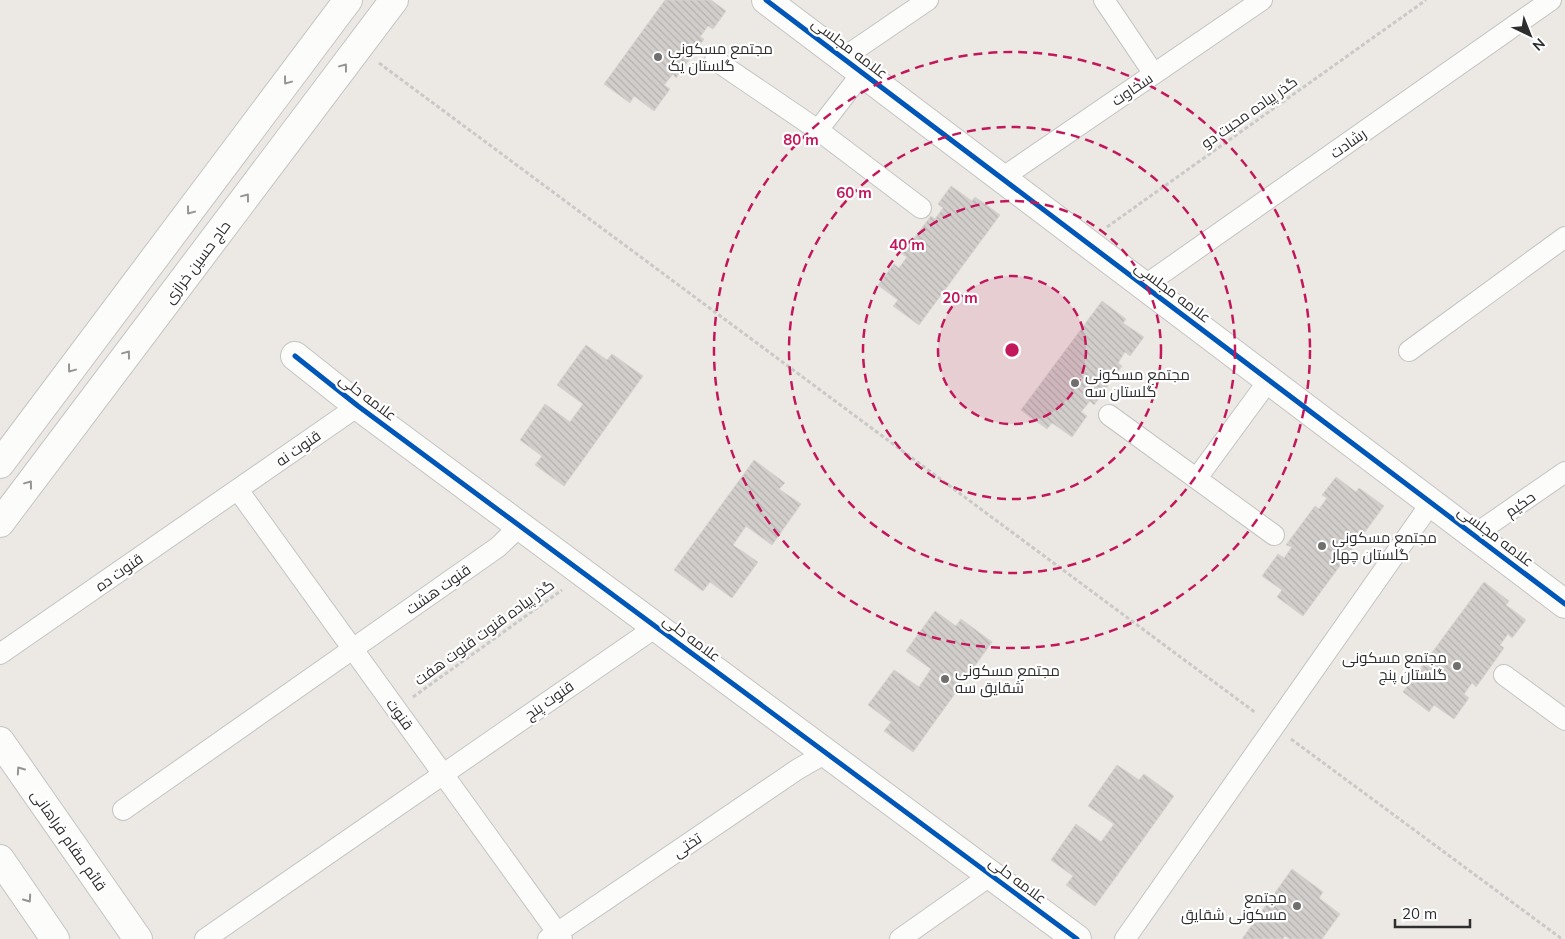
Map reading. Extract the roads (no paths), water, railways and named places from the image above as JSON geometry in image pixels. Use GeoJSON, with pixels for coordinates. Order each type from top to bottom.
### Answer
{"type":"FeatureCollection","features":[{"type":"Feature","properties":{"kind":"street"},"geometry":{"type":"LineString","coordinates":[[0,464],[348,0]]}},
{"type":"Feature","properties":{"kind":"street","name":"حاج حسین خرازی"},"geometry":{"type":"LineString","coordinates":[[0,523],[394,0]]}},
{"type":"Feature","properties":{"kind":"street","name":"علامه مجلسی"},"geometry":{"type":"LineString","coordinates":[[766,0],[1565,604]]}},
{"type":"Feature","properties":{"kind":"street"},"geometry":{"type":"LineString","coordinates":[[818,130],[852,65],[928,0]]}},
{"type":"Feature","properties":{"kind":"street"},"geometry":{"type":"LineString","coordinates":[[1104,0],[1154,74]]}},
{"type":"Feature","properties":{"kind":"street","name":"سخاوت"},"geometry":{"type":"LineString","coordinates":[[1002,178],[1262,0]]}},
{"type":"Feature","properties":{"kind":"street","name":"رشادت"},"geometry":{"type":"LineString","coordinates":[[1144,286],[1551,0]]}},
{"type":"Feature","properties":{"kind":"street"},"geometry":{"type":"LineString","coordinates":[[715,60],[818,130],[922,208]]}},
{"type":"Feature","properties":{"kind":"street"},"geometry":{"type":"LineString","coordinates":[[1409,351],[1565,237]]}},
{"type":"Feature","properties":{"kind":"street","name":"علامه حلی"},"geometry":{"type":"LineString","coordinates":[[295,356],[358,406],[1077,939]]}},
{"type":"Feature","properties":{"kind":"street"},"geometry":{"type":"LineString","coordinates":[[1197,478],[1269,380]]}},
{"type":"Feature","properties":{"kind":"street","name":"قنوت نه"},"geometry":{"type":"LineString","coordinates":[[238,490],[358,406]]}},
{"type":"Feature","properties":{"kind":"street"},"geometry":{"type":"LineString","coordinates":[[1109,416],[1274,535]]}},
{"type":"Feature","properties":{"kind":"street","name":"حکیم"},"geometry":{"type":"LineString","coordinates":[[1474,535],[1565,472]]}},
{"type":"Feature","properties":{"kind":"street","name":"قنوت"},"geometry":{"type":"LineString","coordinates":[[238,490],[443,774],[556,937]]}},
{"type":"Feature","properties":{"kind":"street","name":"قنوت ده"},"geometry":{"type":"LineString","coordinates":[[0,654],[238,490]]}},
{"type":"Feature","properties":{"kind":"street"},"geometry":{"type":"LineString","coordinates":[[1125,939],[1431,503]]}},
{"type":"Feature","properties":{"kind":"street","name":"قنوت هشت"},"geometry":{"type":"LineString","coordinates":[[123,810],[498,547],[520,526]]}},
{"type":"Feature","properties":{"kind":"street","name":"قنوت پنج"},"geometry":{"type":"LineString","coordinates":[[205,939],[656,627]]}},
{"type":"Feature","properties":{"kind":"street"},"geometry":{"type":"LineString","coordinates":[[1504,675],[1565,720]]}},
{"type":"Feature","properties":{"kind":"street","name":"قائم مقام فراهانی"},"geometry":{"type":"LineString","coordinates":[[0,741],[138,939]]}},
{"type":"Feature","properties":{"kind":"street","name":"تختی"},"geometry":{"type":"LineString","coordinates":[[556,937],[798,770],[826,753]]}},
{"type":"Feature","properties":{"kind":"street"},"geometry":{"type":"LineString","coordinates":[[0,860],[55,939]]}},
{"type":"Feature","properties":{"kind":"street"},"geometry":{"type":"LineString","coordinates":[[900,939],[991,875]]}},
{"type":"Feature","properties":{"kind":"place","name":"مجتمع مسکونی گلستان یک"},"geometry":{"type":"Point","coordinates":[658,57]}},
{"type":"Feature","properties":{"kind":"place","name":"مجتمع مسکونی گلستان سه"},"geometry":{"type":"Point","coordinates":[1075,383]}},
{"type":"Feature","properties":{"kind":"place","name":"مجتمع مسکونی گلستان چهار"},"geometry":{"type":"Point","coordinates":[1322,546]}},
{"type":"Feature","properties":{"kind":"place","name":"مجتمع مسکونی گلستان پنج"},"geometry":{"type":"Point","coordinates":[1457,666]}},
{"type":"Feature","properties":{"kind":"place","name":"مجتمع مسکونی شقایق سه"},"geometry":{"type":"Point","coordinates":[945,679]}},
{"type":"Feature","properties":{"kind":"place","name":"مجتمع مسکونی شقایق"},"geometry":{"type":"Point","coordinates":[1297,906]}}]}
